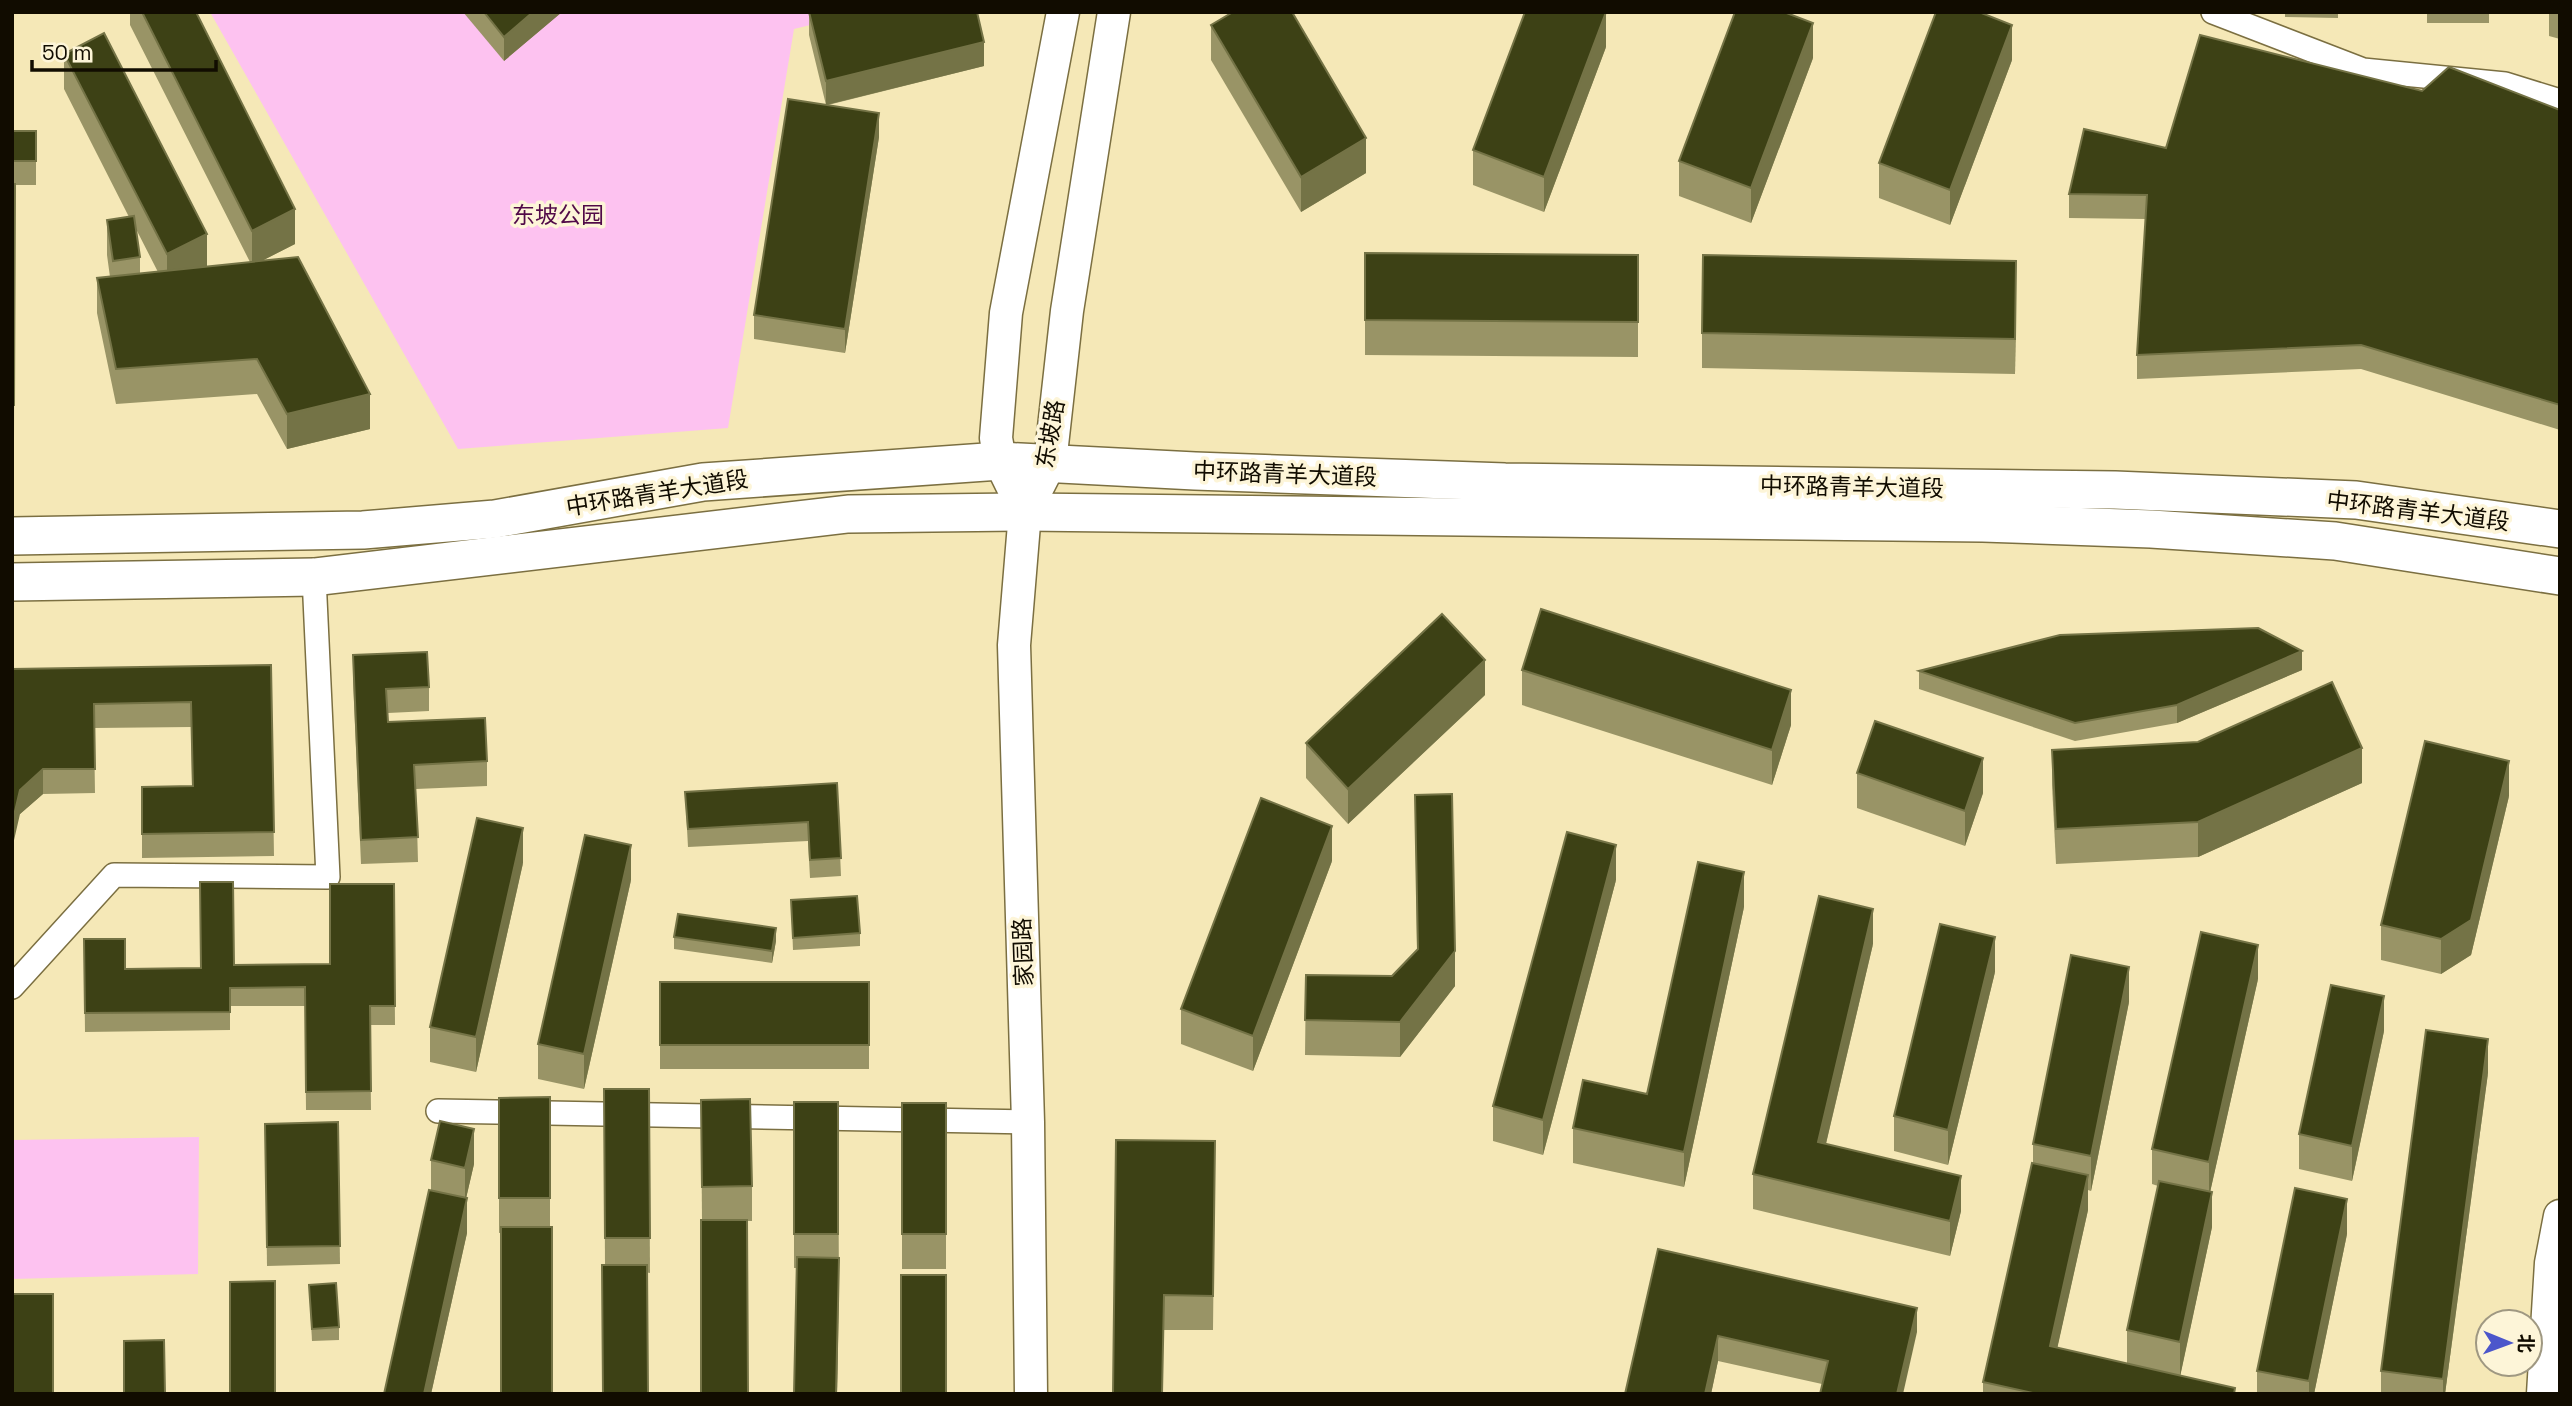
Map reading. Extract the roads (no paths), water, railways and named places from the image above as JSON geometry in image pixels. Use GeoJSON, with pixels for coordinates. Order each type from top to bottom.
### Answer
{"type":"FeatureCollection","features":[{"type":"Feature","properties":{"kind":"main road","name":"东坡路"},"geometry":{"type":"LineString","coordinates":[[1026,512],[1000,461],[996,438],[1006,313],[1063,12]]}},
{"type":"Feature","properties":{"kind":"main road","name":"东坡路"},"geometry":{"type":"LineString","coordinates":[[1026,512],[1050,463],[1067,311],[1114,12]]}},
{"type":"Feature","properties":{"kind":"main road","name":"中环路青羊大道段"},"geometry":{"type":"LineString","coordinates":[[12,536],[363,530],[495,519],[703,482],[1000,461],[1491,481],[2115,490],[2356,500],[2560,529]]}},
{"type":"Feature","properties":{"kind":"main road","name":"中环路青羊大道段"},"geometry":{"type":"LineString","coordinates":[[12,582],[314,577],[848,514],[1026,512],[1983,523],[2151,529],[2335,541],[2560,576]]}},
{"type":"Feature","properties":{"kind":"main road","name":"家园路"},"geometry":{"type":"LineString","coordinates":[[1026,512],[1014,645],[1028,1122],[1031,1394]]}},
{"type":"Feature","properties":{"kind":"main road"},"geometry":{"type":"LineString","coordinates":[[2543,1394],[2551,1263],[2560,1216]]}},
{"type":"Feature","properties":{"kind":"street"},"geometry":{"type":"LineString","coordinates":[[2213,12],[2362,70],[2505,84],[2560,101]]}},
{"type":"Feature","properties":{"kind":"street"},"geometry":{"type":"LineString","coordinates":[[12,987],[114,875],[328,877],[314,577]]}},
{"type":"Feature","properties":{"kind":"street"},"geometry":{"type":"LineString","coordinates":[[438,1111],[1028,1122]]}},
{"type":"Feature","properties":{"kind":"park label","name":"东坡公园"},"geometry":{"type":"Point","coordinates":[558,215]}}]}
